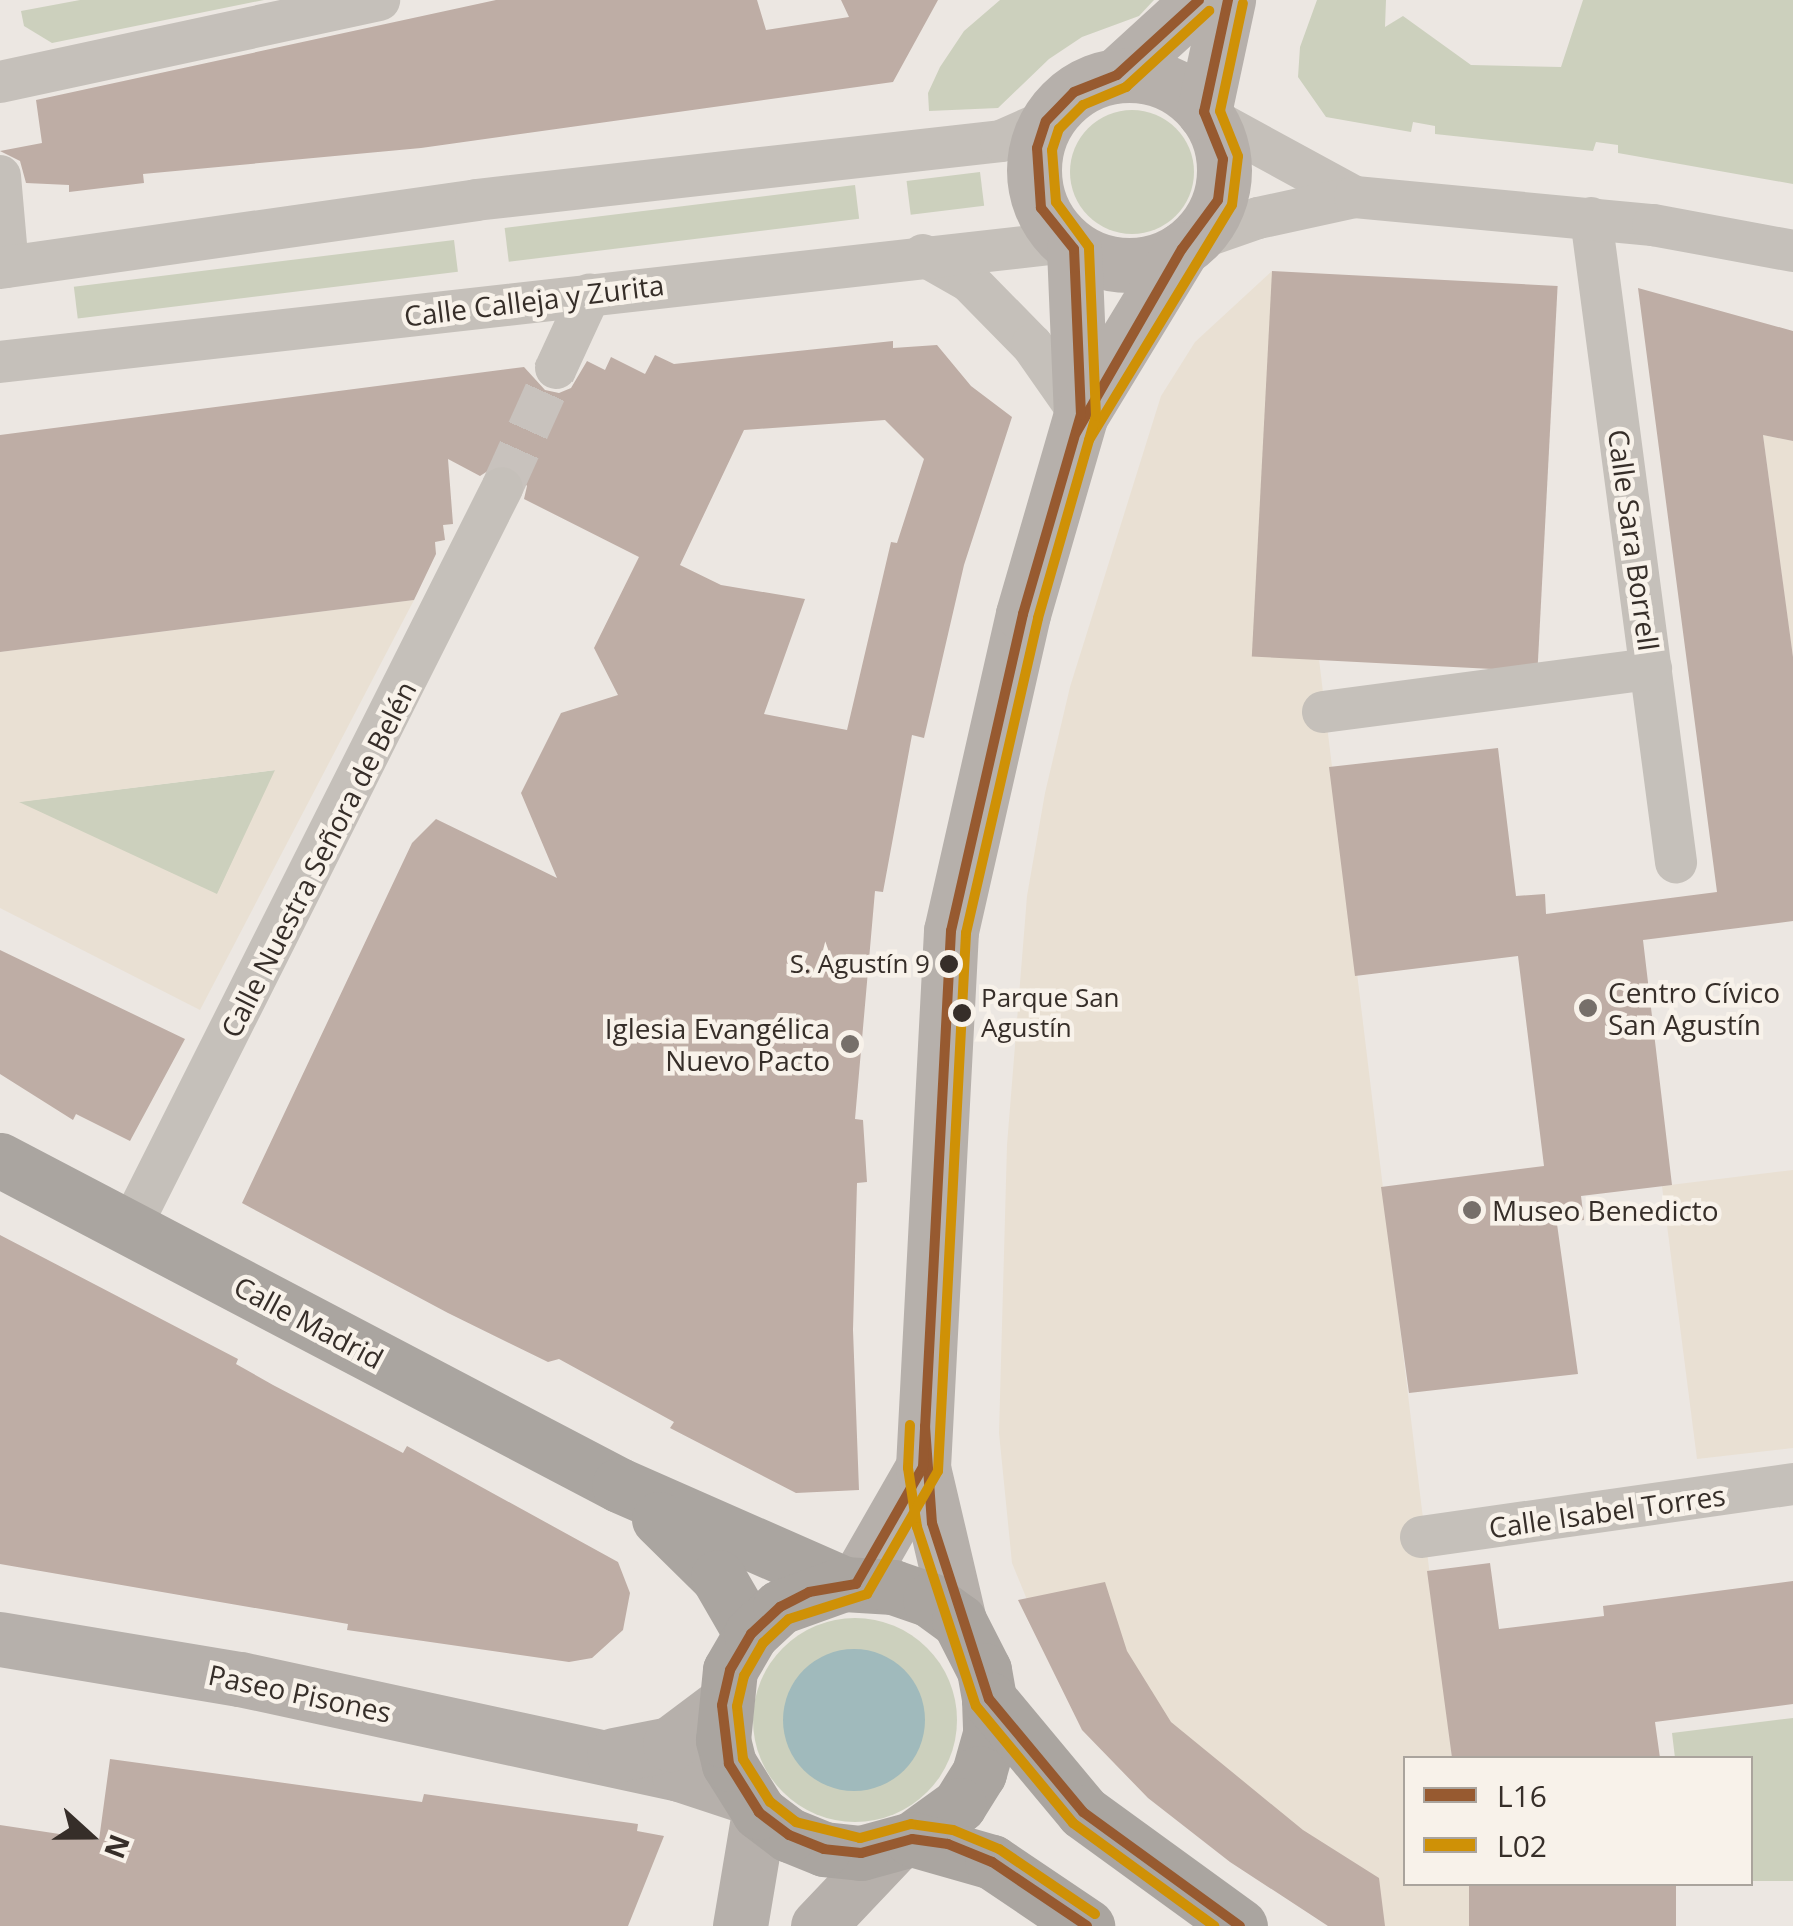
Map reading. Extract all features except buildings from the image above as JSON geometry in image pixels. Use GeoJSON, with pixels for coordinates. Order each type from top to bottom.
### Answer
{"type":"FeatureCollection","features":[{"type":"Feature","properties":{"kind":"main road","name":"Calle Madrid"},"geometry":{"type":"LineString","coordinates":[[0,1160],[618,1485],[850,1584]]}},
{"type":"Feature","properties":{"kind":"main road","name":"Calle Madrid"},"geometry":{"type":"LineString","coordinates":[[618,1485],[696,1550],[751,1634]]}},
{"type":"Feature","properties":{"kind":"main road"},"geometry":{"type":"LineString","coordinates":[[902,1843],[958,1805],[979,1773],[990,1734],[984,1670],[959,1622],[930,1600],[850,1584],[780,1607],[751,1634],[730,1670],[722,1705],[729,1764],[752,1804],[824,1849],[902,1843],[992,1862],[1088,1926]]}},
{"type":"Feature","properties":{"kind":"main road"},"geometry":{"type":"LineString","coordinates":[[989,1698],[1083,1812],[1240,1926]]}},
{"type":"Feature","properties":{"kind":"street"},"geometry":{"type":"LineString","coordinates":[[0,82],[379,0]]}},
{"type":"Feature","properties":{"kind":"street"},"geometry":{"type":"LineString","coordinates":[[0,176],[4,268],[476,200],[1001,141],[1046,122],[1074,92],[1116,76],[1199,0]]}},
{"type":"Feature","properties":{"kind":"street"},"geometry":{"type":"LineString","coordinates":[[959,1622],[923,1466],[951,930],[1022,614],[1081,415],[1187,245],[1214,210],[1223,178],[1221,146],[1206,115],[1228,0]]}},
{"type":"Feature","properties":{"kind":"street"},"geometry":{"type":"LineString","coordinates":[[1116,76],[1170,83],[1206,115],[1354,197]]}},
{"type":"Feature","properties":{"kind":"street"},"geometry":{"type":"LineString","coordinates":[[1046,122],[1034,176],[1041,208],[1071,245],[1127,265],[1258,218],[1354,197],[1591,218],[1793,251]]}},
{"type":"Feature","properties":{"kind":"street","name":"Calle Sara Borrell"},"geometry":{"type":"LineString","coordinates":[[1591,218],[1676,862]]}},
{"type":"Feature","properties":{"kind":"street"},"geometry":{"type":"LineString","coordinates":[[1071,245],[1081,415]]}},
{"type":"Feature","properties":{"kind":"street","name":"Calle Calleja y Zurita"},"geometry":{"type":"LineString","coordinates":[[0,362],[923,255],[1071,245]]}},
{"type":"Feature","properties":{"kind":"street"},"geometry":{"type":"LineString","coordinates":[[923,255],[968,281],[1032,345],[1081,415]]}},
{"type":"Feature","properties":{"kind":"street"},"geometry":{"type":"LineString","coordinates":[[556,368],[590,294]]}},
{"type":"Feature","properties":{"kind":"street","name":"Calle Nuestra Señora de Belén"},"geometry":{"type":"LineString","coordinates":[[130,1228],[502,488]]}},
{"type":"Feature","properties":{"kind":"street"},"geometry":{"type":"LineString","coordinates":[[1323,712],[1651,669]]}},
{"type":"Feature","properties":{"kind":"street"},"geometry":{"type":"LineString","coordinates":[[850,1584],[923,1466]]}},
{"type":"Feature","properties":{"kind":"street","name":"Calle Isabel Torres"},"geometry":{"type":"LineString","coordinates":[[1421,1537],[1793,1484]]}},
{"type":"Feature","properties":{"kind":"street","name":"Paseo Pisones"},"geometry":{"type":"LineString","coordinates":[[0,1639],[240,1679],[598,1758],[752,1804]]}},
{"type":"Feature","properties":{"kind":"street","name":"Paseo Pisones"},"geometry":{"type":"LineString","coordinates":[[598,1758],[670,1744],[722,1705]]}},
{"type":"Feature","properties":{"kind":"street"},"geometry":{"type":"LineString","coordinates":[[740,1926],[752,1804]]}},
{"type":"Feature","properties":{"kind":"street"},"geometry":{"type":"LineString","coordinates":[[818,1926],[902,1843]]}},
{"type":"Feature","properties":{"kind":"green space"},"geometry":{"type":"Polygon","coordinates":[[[80,0],[264,0],[52,43],[24,26],[21,11],[80,0]]]}},
{"type":"Feature","properties":{"kind":"green space"},"geometry":{"type":"Polygon","coordinates":[[[1000,0],[1154,0],[1139,16],[1082,37],[1049,59],[998,108],[929,111],[928,93],[940,67],[964,31],[1000,0]]]}},
{"type":"Feature","properties":{"kind":"green space"},"geometry":{"type":"Polygon","coordinates":[[[1317,0],[1386,0],[1385,27],[1403,16],[1471,65],[1561,67],[1583,0],[1793,0],[1793,184],[1618,153],[1618,145],[1596,142],[1593,151],[1435,134],[1435,126],[1413,122],[1411,132],[1326,117],[1298,77],[1300,47],[1317,0]]]}},
{"type":"Feature","properties":{"kind":"green space"},"geometry":{"type":"Polygon","coordinates":[[[1132,110],[1156,115],[1176,128],[1189,148],[1194,172],[1189,196],[1176,216],[1156,229],[1132,234],[1108,229],[1088,216],[1075,196],[1070,172],[1075,148],[1088,128],[1108,115],[1132,110]]]}},
{"type":"Feature","properties":{"kind":"green space"},"geometry":{"type":"Polygon","coordinates":[[[980,172],[984,206],[911,215],[907,181],[980,172]]]}},
{"type":"Feature","properties":{"kind":"green space"},"geometry":{"type":"Polygon","coordinates":[[[855,185],[859,219],[509,262],[505,228],[855,185]]]}},
{"type":"Feature","properties":{"kind":"green space"},"geometry":{"type":"Polygon","coordinates":[[[454,240],[458,272],[78,318],[74,287],[454,240]]]}},
{"type":"Feature","properties":{"kind":"green space"},"geometry":{"type":"Polygon","coordinates":[[[276,770],[217,895],[17,802],[276,770]]]}},
{"type":"Feature","properties":{"kind":"green space"},"geometry":{"type":"Polygon","coordinates":[[[855,1618],[894,1626],[927,1648],[949,1681],[957,1720],[949,1759],[927,1792],[894,1814],[855,1822],[816,1814],[783,1792],[761,1759],[753,1720],[761,1681],[783,1648],[816,1626],[855,1618]]]}},
{"type":"Feature","properties":{"kind":"green space"},"geometry":{"type":"Polygon","coordinates":[[[1793,1718],[1793,1881],[1753,1881],[1753,1756],[1675,1756],[1672,1733],[1793,1718]]]}},
{"type":"Feature","properties":{"kind":"shaded area"},"geometry":{"type":"Polygon","coordinates":[[[1272,271],[1452,1756],[1403,1756],[1403,1886],[1469,1886],[1475,1926],[1340,1926],[1030,1607],[1012,1563],[999,1433],[1007,1145],[1027,896],[1045,793],[1070,687],[1161,396],[1195,342],[1272,271]]]}},
{"type":"Feature","properties":{"kind":"shaded area"},"geometry":{"type":"Polygon","coordinates":[[[1763,435],[1793,441],[1793,657],[1784,592],[1763,435]]]}},
{"type":"Feature","properties":{"kind":"shaded area"},"geometry":{"type":"Polygon","coordinates":[[[414,600],[200,1010],[0,908],[0,652],[414,600]],[[275,770],[19,802],[217,894],[275,770]]]}},
{"type":"Feature","properties":{"kind":"shaded area"},"geometry":{"type":"Polygon","coordinates":[[[1793,1170],[1793,1448],[1697,1459],[1662,1186],[1793,1170]]]}},
{"type":"Feature","properties":{"kind":"water"},"geometry":{"type":"Polygon","coordinates":[[[854,1649],[881,1655],[904,1670],[919,1693],[925,1720],[919,1747],[904,1770],[881,1785],[854,1791],[827,1785],[804,1770],[789,1747],[783,1720],[789,1693],[804,1670],[827,1655],[854,1649]]]}},
{"type":"Feature","properties":{"kind":"tunnel"},"geometry":{"type":"LineString","coordinates":[[502,488],[556,368]]}},
{"type":"Feature","properties":{"kind":"transit line","name":"L16"},"geometry":{"type":"LineString","coordinates":[[1087,1926],[992,1862],[948,1844],[912,1839],[861,1853],[824,1849],[789,1835],[759,1812],[729,1764],[722,1705],[730,1670],[751,1634],[780,1607],[809,1592],[856,1584],[923,1467],[951,931],[1023,614],[1081,415],[1074,249],[1041,208],[1037,148],[1046,121],[1074,92],[1117,75],[1199,0]]}},
{"type":"Feature","properties":{"kind":"transit line","name":"L16"},"geometry":{"type":"LineString","coordinates":[[1076,433],[1182,249],[1218,200],[1223,159],[1204,112],[1228,0]]}},
{"type":"Feature","properties":{"kind":"transit line","name":"L02"},"geometry":{"type":"LineString","coordinates":[[1089,440],[1232,205],[1238,156],[1220,111],[1243,3]]}},
{"type":"Feature","properties":{"kind":"transit line","name":"L02"},"geometry":{"type":"LineString","coordinates":[[1095,1914],[999,1849],[953,1830],[911,1824],[860,1838],[796,1822],[770,1802],[743,1759],[737,1706],[744,1676],[763,1643],[789,1619],[867,1594],[938,1471],[966,933],[1038,618],[1096,416],[1089,247],[1056,202],[1052,150],[1059,129],[1083,105],[1126,87],[1209,11]]}},
{"type":"Feature","properties":{"kind":"transit line","name":"L02"},"geometry":{"type":"LineString","coordinates":[[910,1425],[908,1468],[917,1527],[976,1706],[1073,1823],[1214,1926]]}},
{"type":"Feature","properties":{"kind":"transit line","name":"L16"},"geometry":{"type":"LineString","coordinates":[[925,1426],[932,1523],[989,1699],[1083,1812],[1240,1926]]}},
{"type":"Feature","properties":{"kind":"place","name":"S. Agustín 9"},"geometry":{"type":"Point","coordinates":[949,964]}},
{"type":"Feature","properties":{"kind":"place","name":"Centro Cívico San Agustín"},"geometry":{"type":"Point","coordinates":[1588,1008]}},
{"type":"Feature","properties":{"kind":"place","name":"Parque San Agustín"},"geometry":{"type":"Point","coordinates":[962,1013]}},
{"type":"Feature","properties":{"kind":"place","name":"Iglesia Evangélica Nuevo Pacto"},"geometry":{"type":"Point","coordinates":[850,1044]}},
{"type":"Feature","properties":{"kind":"place","name":"Museo Benedicto"},"geometry":{"type":"Point","coordinates":[1472,1210]}}]}
